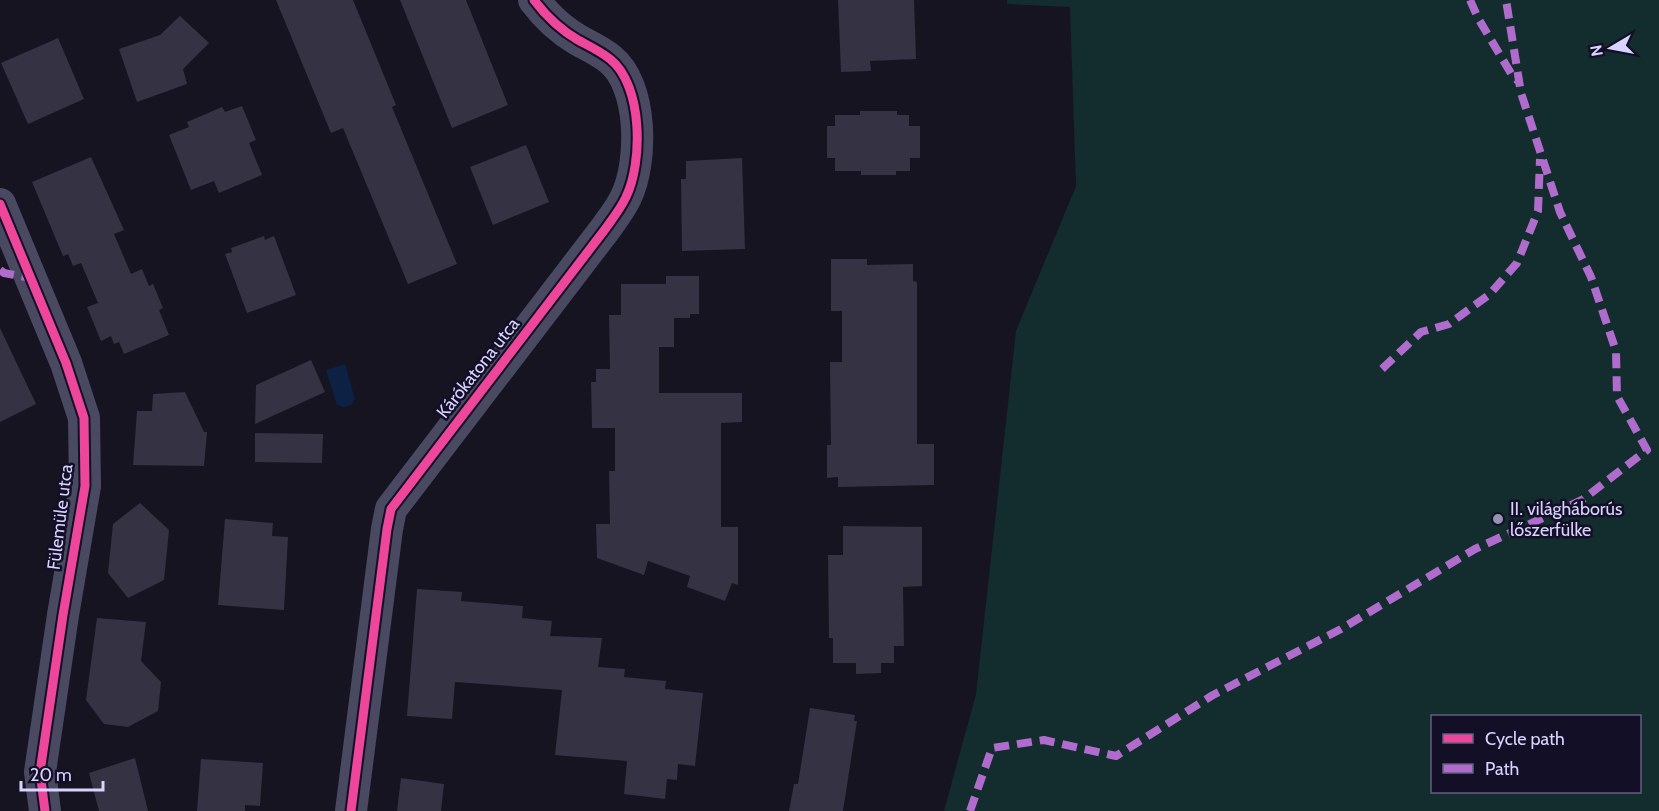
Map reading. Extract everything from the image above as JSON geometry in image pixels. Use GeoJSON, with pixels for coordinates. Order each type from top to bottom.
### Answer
{"type":"FeatureCollection","features":[{"type":"Feature","properties":{"kind":"street","name":"Kárókatona utca"},"geometry":{"type":"LineString","coordinates":[[351,811],[391,509],[606,228],[626,196],[635,168],[635,109],[623,74],[612,60],[575,38],[550,19],[534,0]]}},
{"type":"Feature","properties":{"kind":"street","name":"Fülemüle utca"},"geometry":{"type":"LineString","coordinates":[[0,204],[66,363],[84,418],[85,486],[40,772],[45,811]]}},
{"type":"Feature","properties":{"kind":"green space"},"geometry":{"type":"Polygon","coordinates":[[[1007,0],[1659,0],[1659,811],[944,811],[976,694],[1016,331],[1076,186],[1070,7],[1007,4],[1007,0]]]}},
{"type":"Feature","properties":{"kind":"water"},"geometry":{"type":"Polygon","coordinates":[[[345,364],[355,399],[351,405],[344,407],[337,405],[326,370],[345,364]]]}},
{"type":"Feature","properties":{"kind":"building"},"geometry":{"type":"Polygon","coordinates":[[[276,0],[353,0],[396,105],[392,107],[457,264],[408,284],[343,128],[331,133],[276,0]]]}},
{"type":"Feature","properties":{"kind":"building"},"geometry":{"type":"Polygon","coordinates":[[[400,0],[466,0],[508,105],[452,128],[400,0]]]}},
{"type":"Feature","properties":{"kind":"building"},"geometry":{"type":"Polygon","coordinates":[[[838,0],[914,0],[916,59],[870,61],[871,71],[841,72],[838,0]]]}},
{"type":"Feature","properties":{"kind":"building"},"geometry":{"type":"Polygon","coordinates":[[[180,16],[209,43],[183,69],[187,84],[137,102],[119,49],[160,35],[180,16]]]}},
{"type":"Feature","properties":{"kind":"building"},"geometry":{"type":"Polygon","coordinates":[[[58,38],[84,99],[28,124],[1,63],[58,38]]]}},
{"type":"Feature","properties":{"kind":"building"},"geometry":{"type":"Polygon","coordinates":[[[242,106],[256,140],[249,143],[262,175],[219,193],[214,181],[191,190],[169,135],[189,127],[187,122],[222,107],[225,112],[242,106]]]}},
{"type":"Feature","properties":{"kind":"building"},"geometry":{"type":"Polygon","coordinates":[[[860,111],[897,111],[897,115],[909,115],[909,126],[920,126],[920,158],[910,158],[910,171],[896,171],[896,175],[861,175],[861,171],[835,171],[835,158],[827,158],[827,126],[835,126],[835,115],[860,115],[860,111]]]}},
{"type":"Feature","properties":{"kind":"building"},"geometry":{"type":"Polygon","coordinates":[[[526,145],[549,202],[493,225],[470,167],[526,145]]]}},
{"type":"Feature","properties":{"kind":"building"},"geometry":{"type":"Polygon","coordinates":[[[91,157],[124,230],[114,234],[131,274],[142,269],[149,286],[153,284],[163,308],[159,310],[169,335],[124,354],[119,342],[114,344],[111,336],[101,341],[87,307],[98,303],[81,263],[73,266],[68,254],[63,256],[32,182],[91,157]]]}},
{"type":"Feature","properties":{"kind":"building"},"geometry":{"type":"Polygon","coordinates":[[[742,158],[745,249],[682,251],[681,179],[686,179],[686,161],[742,158]]]}},
{"type":"Feature","properties":{"kind":"building"},"geometry":{"type":"Polygon","coordinates":[[[264,236],[265,240],[274,236],[296,295],[247,313],[225,254],[232,252],[231,248],[264,236]]]}},
{"type":"Feature","properties":{"kind":"building"},"geometry":{"type":"Polygon","coordinates":[[[831,259],[867,259],[867,265],[913,264],[913,281],[917,282],[917,444],[934,444],[934,485],[838,487],[838,477],[827,478],[827,445],[831,445],[830,362],[842,362],[842,311],[831,311],[831,259]]]}},
{"type":"Feature","properties":{"kind":"building"},"geometry":{"type":"Polygon","coordinates":[[[666,276],[699,276],[699,314],[690,314],[690,318],[674,318],[674,347],[659,347],[659,393],[742,393],[742,422],[721,423],[721,527],[738,527],[738,585],[732,583],[725,601],[687,587],[690,576],[648,561],[644,575],[597,558],[596,524],[610,524],[609,471],[615,471],[615,428],[592,428],[591,382],[596,382],[596,369],[610,369],[609,315],[621,315],[621,284],[666,284],[666,276]]]}},
{"type":"Feature","properties":{"kind":"building"},"geometry":{"type":"Polygon","coordinates":[[[0,328],[36,404],[0,422],[0,328]]]}},
{"type":"Feature","properties":{"kind":"building"},"geometry":{"type":"Polygon","coordinates":[[[311,360],[325,392],[255,424],[256,385],[311,360]]]}},
{"type":"Feature","properties":{"kind":"building"},"geometry":{"type":"Polygon","coordinates":[[[185,392],[204,432],[207,432],[204,466],[133,465],[137,411],[152,411],[153,394],[185,392]]]}},
{"type":"Feature","properties":{"kind":"building"},"geometry":{"type":"Polygon","coordinates":[[[255,433],[323,434],[322,463],[255,462],[255,433]]]}},
{"type":"Feature","properties":{"kind":"building"},"geometry":{"type":"Polygon","coordinates":[[[140,503],[169,530],[164,580],[128,598],[108,573],[113,524],[140,503]]]}},
{"type":"Feature","properties":{"kind":"building"},"geometry":{"type":"Polygon","coordinates":[[[225,519],[273,523],[272,536],[288,537],[284,610],[218,605],[225,519]]]}},
{"type":"Feature","properties":{"kind":"building"},"geometry":{"type":"Polygon","coordinates":[[[843,526],[922,527],[922,586],[903,587],[904,646],[894,646],[894,663],[881,663],[881,673],[856,674],[856,663],[833,663],[833,638],[829,638],[828,555],[843,555],[843,526]]]}},
{"type":"Feature","properties":{"kind":"building"},"geometry":{"type":"Polygon","coordinates":[[[417,589],[462,592],[461,601],[523,606],[522,618],[552,621],[550,636],[602,638],[598,667],[625,669],[624,677],[666,681],[665,689],[703,693],[695,766],[678,764],[677,780],[667,779],[665,799],[624,794],[627,761],[555,755],[562,690],[455,682],[452,719],[407,716],[417,589]]]}},
{"type":"Feature","properties":{"kind":"building"},"geometry":{"type":"Polygon","coordinates":[[[97,618],[146,622],[141,661],[161,682],[158,711],[128,727],[104,724],[86,700],[97,618]]]}},
{"type":"Feature","properties":{"kind":"building"},"geometry":{"type":"Polygon","coordinates":[[[810,708],[855,715],[854,721],[857,721],[843,811],[789,811],[794,784],[798,784],[810,708]]]}},
{"type":"Feature","properties":{"kind":"building"},"geometry":{"type":"Polygon","coordinates":[[[135,758],[148,811],[99,811],[89,773],[135,758]]]}},
{"type":"Feature","properties":{"kind":"building"},"geometry":{"type":"Polygon","coordinates":[[[201,759],[263,763],[260,806],[245,805],[245,811],[197,811],[201,759]]]}},
{"type":"Feature","properties":{"kind":"building"},"geometry":{"type":"Polygon","coordinates":[[[401,778],[444,784],[441,811],[397,811],[401,778]]]}},
{"type":"Feature","properties":{"kind":"marked path"},"geometry":{"type":"LineString","coordinates":[[1470,0],[1478,18],[1512,75],[1519,82]]}},
{"type":"Feature","properties":{"kind":"marked path"},"geometry":{"type":"LineString","coordinates":[[970,811],[992,748],[1044,740],[1116,756],[1213,695],[1341,629],[1475,549],[1582,500],[1647,450],[1617,396],[1616,351],[1591,277],[1560,212],[1521,93],[1506,0]]}},
{"type":"Feature","properties":{"kind":"marked path"},"geometry":{"type":"LineString","coordinates":[[1382,369],[1421,332],[1449,324],[1490,294],[1517,263],[1538,211],[1540,159]]}},
{"type":"Feature","properties":{"kind":"marked path"},"geometry":{"type":"LineString","coordinates":[[0,270],[4,273],[31,278]]}},
{"type":"Feature","properties":{"kind":"cycle path"},"geometry":{"type":"LineString","coordinates":[[351,811],[391,509],[606,228],[624,201],[632,182],[637,125],[629,87],[621,71],[606,56],[560,27],[534,0]]}},
{"type":"Feature","properties":{"kind":"cycle path"},"geometry":{"type":"LineString","coordinates":[[0,204],[66,363],[84,418],[85,486],[40,772],[45,811]]}},
{"type":"Feature","properties":{"kind":"place","name":"II. világháborús lőszerfülke"},"geometry":{"type":"Point","coordinates":[1498,519]}}]}
